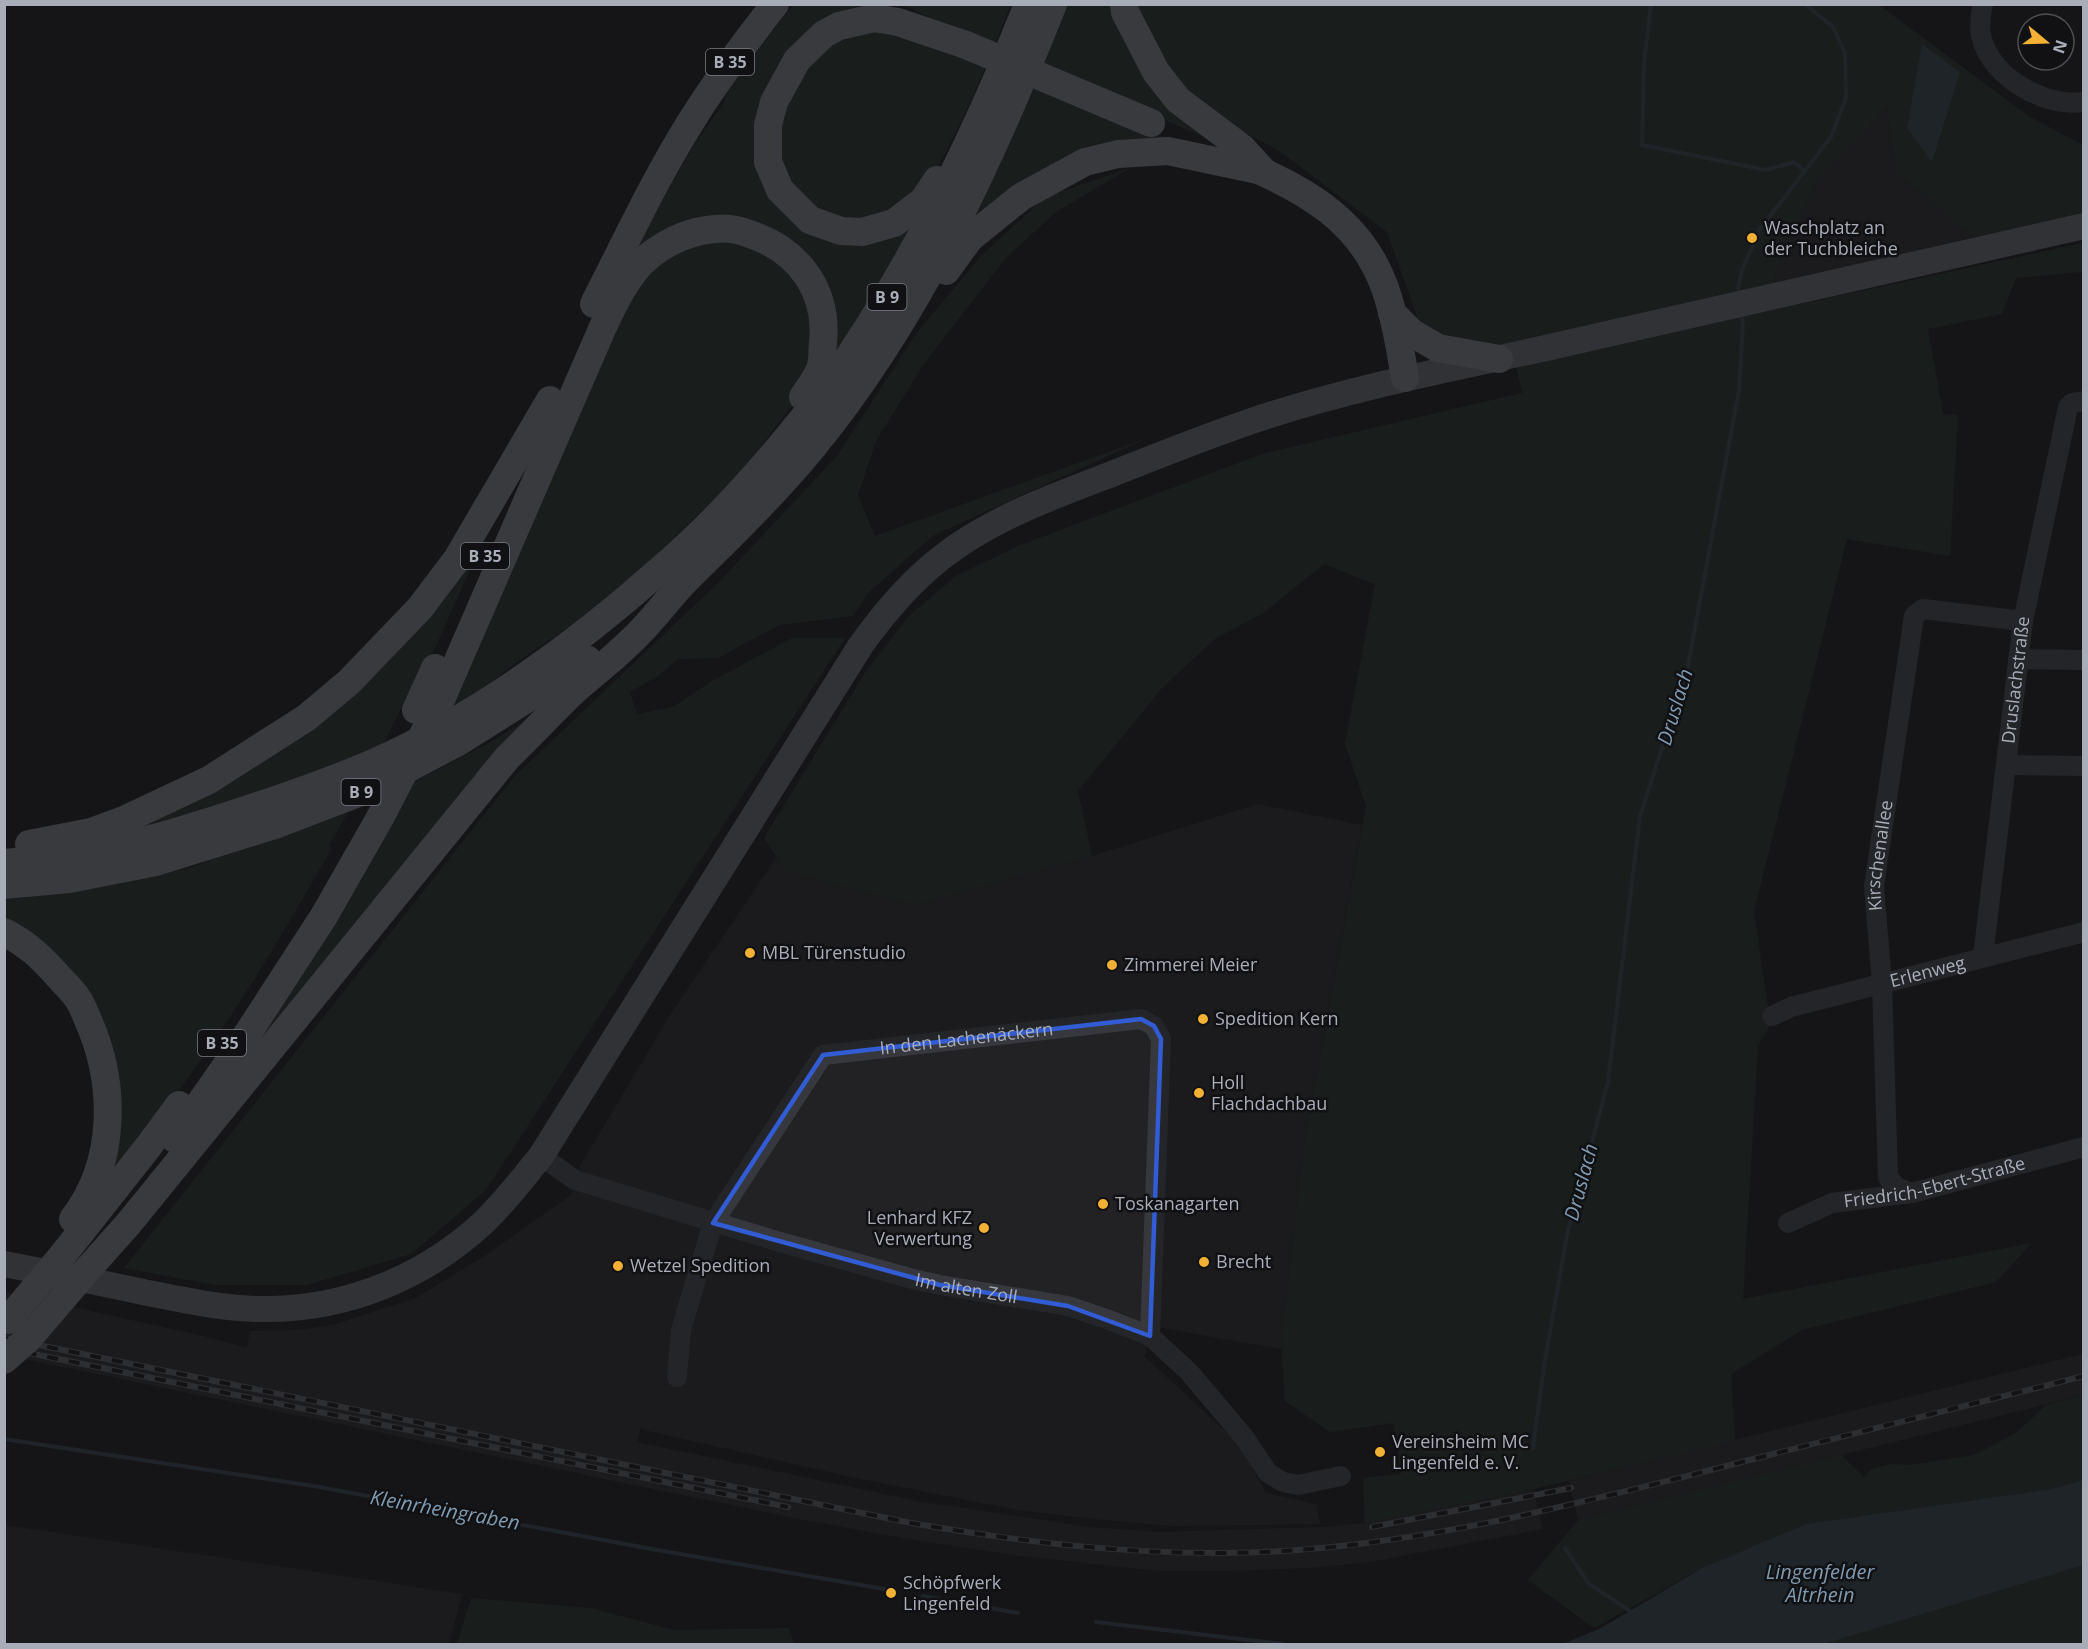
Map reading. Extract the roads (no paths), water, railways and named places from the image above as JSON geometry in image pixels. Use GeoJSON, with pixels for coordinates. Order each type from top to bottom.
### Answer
{"type":"FeatureCollection","features":[{"type":"Feature","properties":{"kind":"highway","name":"B 35"},"geometry":{"type":"LineString","coordinates":[[6,1322],[69,1261],[218,1050],[320,888],[370,816],[428,706],[550,400],[592,308],[667,163],[729,64],[776,4]]}},
{"type":"Feature","properties":{"kind":"highway"},"geometry":{"type":"LineString","coordinates":[[898,4],[966,45]]}},
{"type":"Feature","properties":{"kind":"highway","name":"B 9"},"geometry":{"type":"LineString","coordinates":[[4,863],[76,855],[158,838],[304,792],[375,762],[433,733],[496,695],[573,643],[633,594],[698,537],[759,473],[831,384],[908,264],[986,103],[1028,4]]}},
{"type":"Feature","properties":{"kind":"highway","name":"B 9"},"geometry":{"type":"LineString","coordinates":[[4,885],[69,879],[156,861],[275,825],[369,789],[460,741],[578,668],[672,594],[778,488],[813,447],[846,404],[896,330],[935,261],[994,145],[1053,4]]}},
{"type":"Feature","properties":{"kind":"highway"},"geometry":{"type":"LineString","coordinates":[[1124,4],[1125,12],[1156,72],[1178,100],[1242,148],[1263,171]]}},
{"type":"Feature","properties":{"kind":"highway"},"geometry":{"type":"LineString","coordinates":[[986,103],[962,131],[939,178],[923,201],[894,223],[862,232],[841,231],[810,220],[780,190],[768,162],[768,125],[774,102],[797,60],[825,34],[838,26],[874,18],[898,22],[966,45],[1263,171],[1308,194],[1336,215],[1364,248],[1385,287],[1405,378]]}},
{"type":"Feature","properties":{"kind":"highway"},"geometry":{"type":"LineString","coordinates":[[896,330],[926,300],[970,238],[1021,197],[1085,162],[1118,154],[1168,151],[1263,171]]}},
{"type":"Feature","properties":{"kind":"highway"},"geometry":{"type":"LineString","coordinates":[[428,706],[620,291],[647,258],[670,242],[690,233],[716,228],[737,229],[773,243],[796,261],[812,281],[821,304],[825,327],[820,368],[759,473]]}},
{"type":"Feature","properties":{"kind":"highway"},"geometry":{"type":"LineString","coordinates":[[1392,312],[1412,333],[1438,348],[1450,352],[1499,359]]}},
{"type":"Feature","properties":{"kind":"highway"},"geometry":{"type":"LineString","coordinates":[[4,848],[91,832],[126,819],[209,780],[306,718],[357,674],[420,608],[457,559],[550,400]]}},
{"type":"Feature","properties":{"kind":"highway"},"geometry":{"type":"LineString","coordinates":[[69,1261],[129,1223],[507,758],[573,693],[632,640],[672,594]]}},
{"type":"Feature","properties":{"kind":"highway"},"geometry":{"type":"LineString","coordinates":[[4,932],[18,938],[39,954],[78,999],[98,1042],[109,1101],[105,1148],[69,1261],[4,1359]]}},
{"type":"Feature","properties":{"kind":"main road"},"geometry":{"type":"LineString","coordinates":[[4,1264],[194,1302],[269,1309],[335,1302],[373,1292],[406,1277],[440,1257],[485,1221],[541,1156],[877,622],[908,587],[942,557],[975,535],[1050,498],[1274,413],[1405,378],[1499,359],[2084,226]]}},
{"type":"Feature","properties":{"kind":"street"},"geometry":{"type":"LineString","coordinates":[[1983,4],[1980,29],[1989,55],[2003,73],[2029,92],[2066,103],[2084,102]]}},
{"type":"Feature","properties":{"kind":"street","name":"Druslachstraße"},"geometry":{"type":"LineString","coordinates":[[1983,957],[2022,621],[2076,404]]}},
{"type":"Feature","properties":{"kind":"street","name":"Kirschenallee"},"geometry":{"type":"LineString","coordinates":[[1912,1193],[1896,1186],[1888,1177],[1882,984],[1874,886],[1914,616],[1923,609],[2022,621]]}},
{"type":"Feature","properties":{"kind":"street"},"geometry":{"type":"LineString","coordinates":[[2018,659],[2084,660]]}},
{"type":"Feature","properties":{"kind":"street"},"geometry":{"type":"LineString","coordinates":[[2007,765],[2084,766]]}},
{"type":"Feature","properties":{"kind":"street","name":"Erlenweg"},"geometry":{"type":"LineString","coordinates":[[1772,1016],[1791,1007],[2084,932]]}},
{"type":"Feature","properties":{"kind":"street","name":"In den Lachenäckern"},"geometry":{"type":"LineString","coordinates":[[677,1377],[681,1329],[712,1223],[823,1055],[1140,1019],[1154,1026],[1161,1039],[1149,1336]]}},
{"type":"Feature","properties":{"kind":"street","name":"Friedrich-Ebert-Straße"},"geometry":{"type":"LineString","coordinates":[[1788,1223],[1832,1203],[1912,1193],[2084,1147]]}},
{"type":"Feature","properties":{"kind":"street","name":"Im alten Zoll"},"geometry":{"type":"LineString","coordinates":[[541,1156],[575,1179],[712,1223],[913,1279],[1068,1306],[1109,1320],[1149,1336],[1196,1380],[1244,1437],[1268,1473],[1283,1482],[1299,1485],[1341,1476]]}},
{"type":"Feature","properties":{"kind":"water"},"geometry":{"type":"Polygon","coordinates":[[[1922,44],[1960,72],[1932,162],[1907,128],[1922,44]]]}},
{"type":"Feature","properties":{"kind":"water","name":"Lingenfelder Altrhein"},"geometry":{"type":"Polygon","coordinates":[[[2083,1480],[2083,1565],[1824,1644],[1563,1644],[1601,1628],[1702,1568],[1806,1524],[2052,1489],[2083,1480]]]}},
{"type":"Feature","properties":{"kind":"waterway"},"geometry":{"type":"LineString","coordinates":[[1651,4],[1644,63],[1642,145],[1766,170],[1794,162],[1805,171]]}},
{"type":"Feature","properties":{"kind":"waterway","name":"Druslach"},"geometry":{"type":"LineString","coordinates":[[1739,295],[1738,287],[1742,270],[1760,229],[1831,137],[1846,98],[1845,53],[1833,27],[1805,4]]}},
{"type":"Feature","properties":{"kind":"waterway","name":"Druslach"},"geometry":{"type":"LineString","coordinates":[[1533,1448],[1544,1366],[1567,1235],[1608,1082],[1640,816],[1687,671],[1739,390],[1743,324],[1741,312]]}},
{"type":"Feature","properties":{"kind":"waterway","name":"Kleinrheingraben"},"geometry":{"type":"LineString","coordinates":[[4,1439],[314,1486],[657,1550],[884,1589]]}},
{"type":"Feature","properties":{"kind":"waterway","name":"Druslach"},"geometry":{"type":"LineString","coordinates":[[1565,1548],[1589,1584],[1630,1611]]}},
{"type":"Feature","properties":{"kind":"waterway","name":"Kleinrheingraben"},"geometry":{"type":"LineString","coordinates":[[923,1596],[1018,1613]]}},
{"type":"Feature","properties":{"kind":"waterway","name":"Kleinrheingraben"},"geometry":{"type":"LineString","coordinates":[[1096,1622],[1283,1644]]}},
{"type":"Feature","properties":{"kind":"railway"},"geometry":{"type":"LineString","coordinates":[[4,1338],[911,1523],[999,1537],[1087,1547],[1219,1553],[1263,1552],[1373,1542],[1483,1524],[1645,1486],[2084,1376]]}},
{"type":"Feature","properties":{"kind":"railway"},"geometry":{"type":"LineString","coordinates":[[4,1348],[788,1507]]}},
{"type":"Feature","properties":{"kind":"railway"},"geometry":{"type":"LineString","coordinates":[[1372,1527],[1571,1488]]}},
{"type":"Feature","properties":{"kind":"place","name":"Waschplatz an der Tuchbleiche"},"geometry":{"type":"Point","coordinates":[1752,238]}},
{"type":"Feature","properties":{"kind":"place","name":"MBL Türenstudio"},"geometry":{"type":"Point","coordinates":[750,953]}},
{"type":"Feature","properties":{"kind":"place","name":"Zimmerei Meier"},"geometry":{"type":"Point","coordinates":[1112,965]}},
{"type":"Feature","properties":{"kind":"place","name":"Spedition Kern"},"geometry":{"type":"Point","coordinates":[1203,1019]}},
{"type":"Feature","properties":{"kind":"place","name":"Holl Flachdachbau"},"geometry":{"type":"Point","coordinates":[1199,1093]}},
{"type":"Feature","properties":{"kind":"place","name":"Toskanagarten"},"geometry":{"type":"Point","coordinates":[1103,1204]}},
{"type":"Feature","properties":{"kind":"place","name":"Lenhard KFZ Verwertung"},"geometry":{"type":"Point","coordinates":[984,1228]}},
{"type":"Feature","properties":{"kind":"place","name":"Brecht"},"geometry":{"type":"Point","coordinates":[1204,1262]}},
{"type":"Feature","properties":{"kind":"place","name":"Wetzel Spedition"},"geometry":{"type":"Point","coordinates":[618,1266]}},
{"type":"Feature","properties":{"kind":"place","name":"Vereinsheim MC Lingenfeld e. V."},"geometry":{"type":"Point","coordinates":[1380,1452]}},
{"type":"Feature","properties":{"kind":"place","name":"Schöpfwerk Lingenfeld"},"geometry":{"type":"Point","coordinates":[891,1593]}}]}
